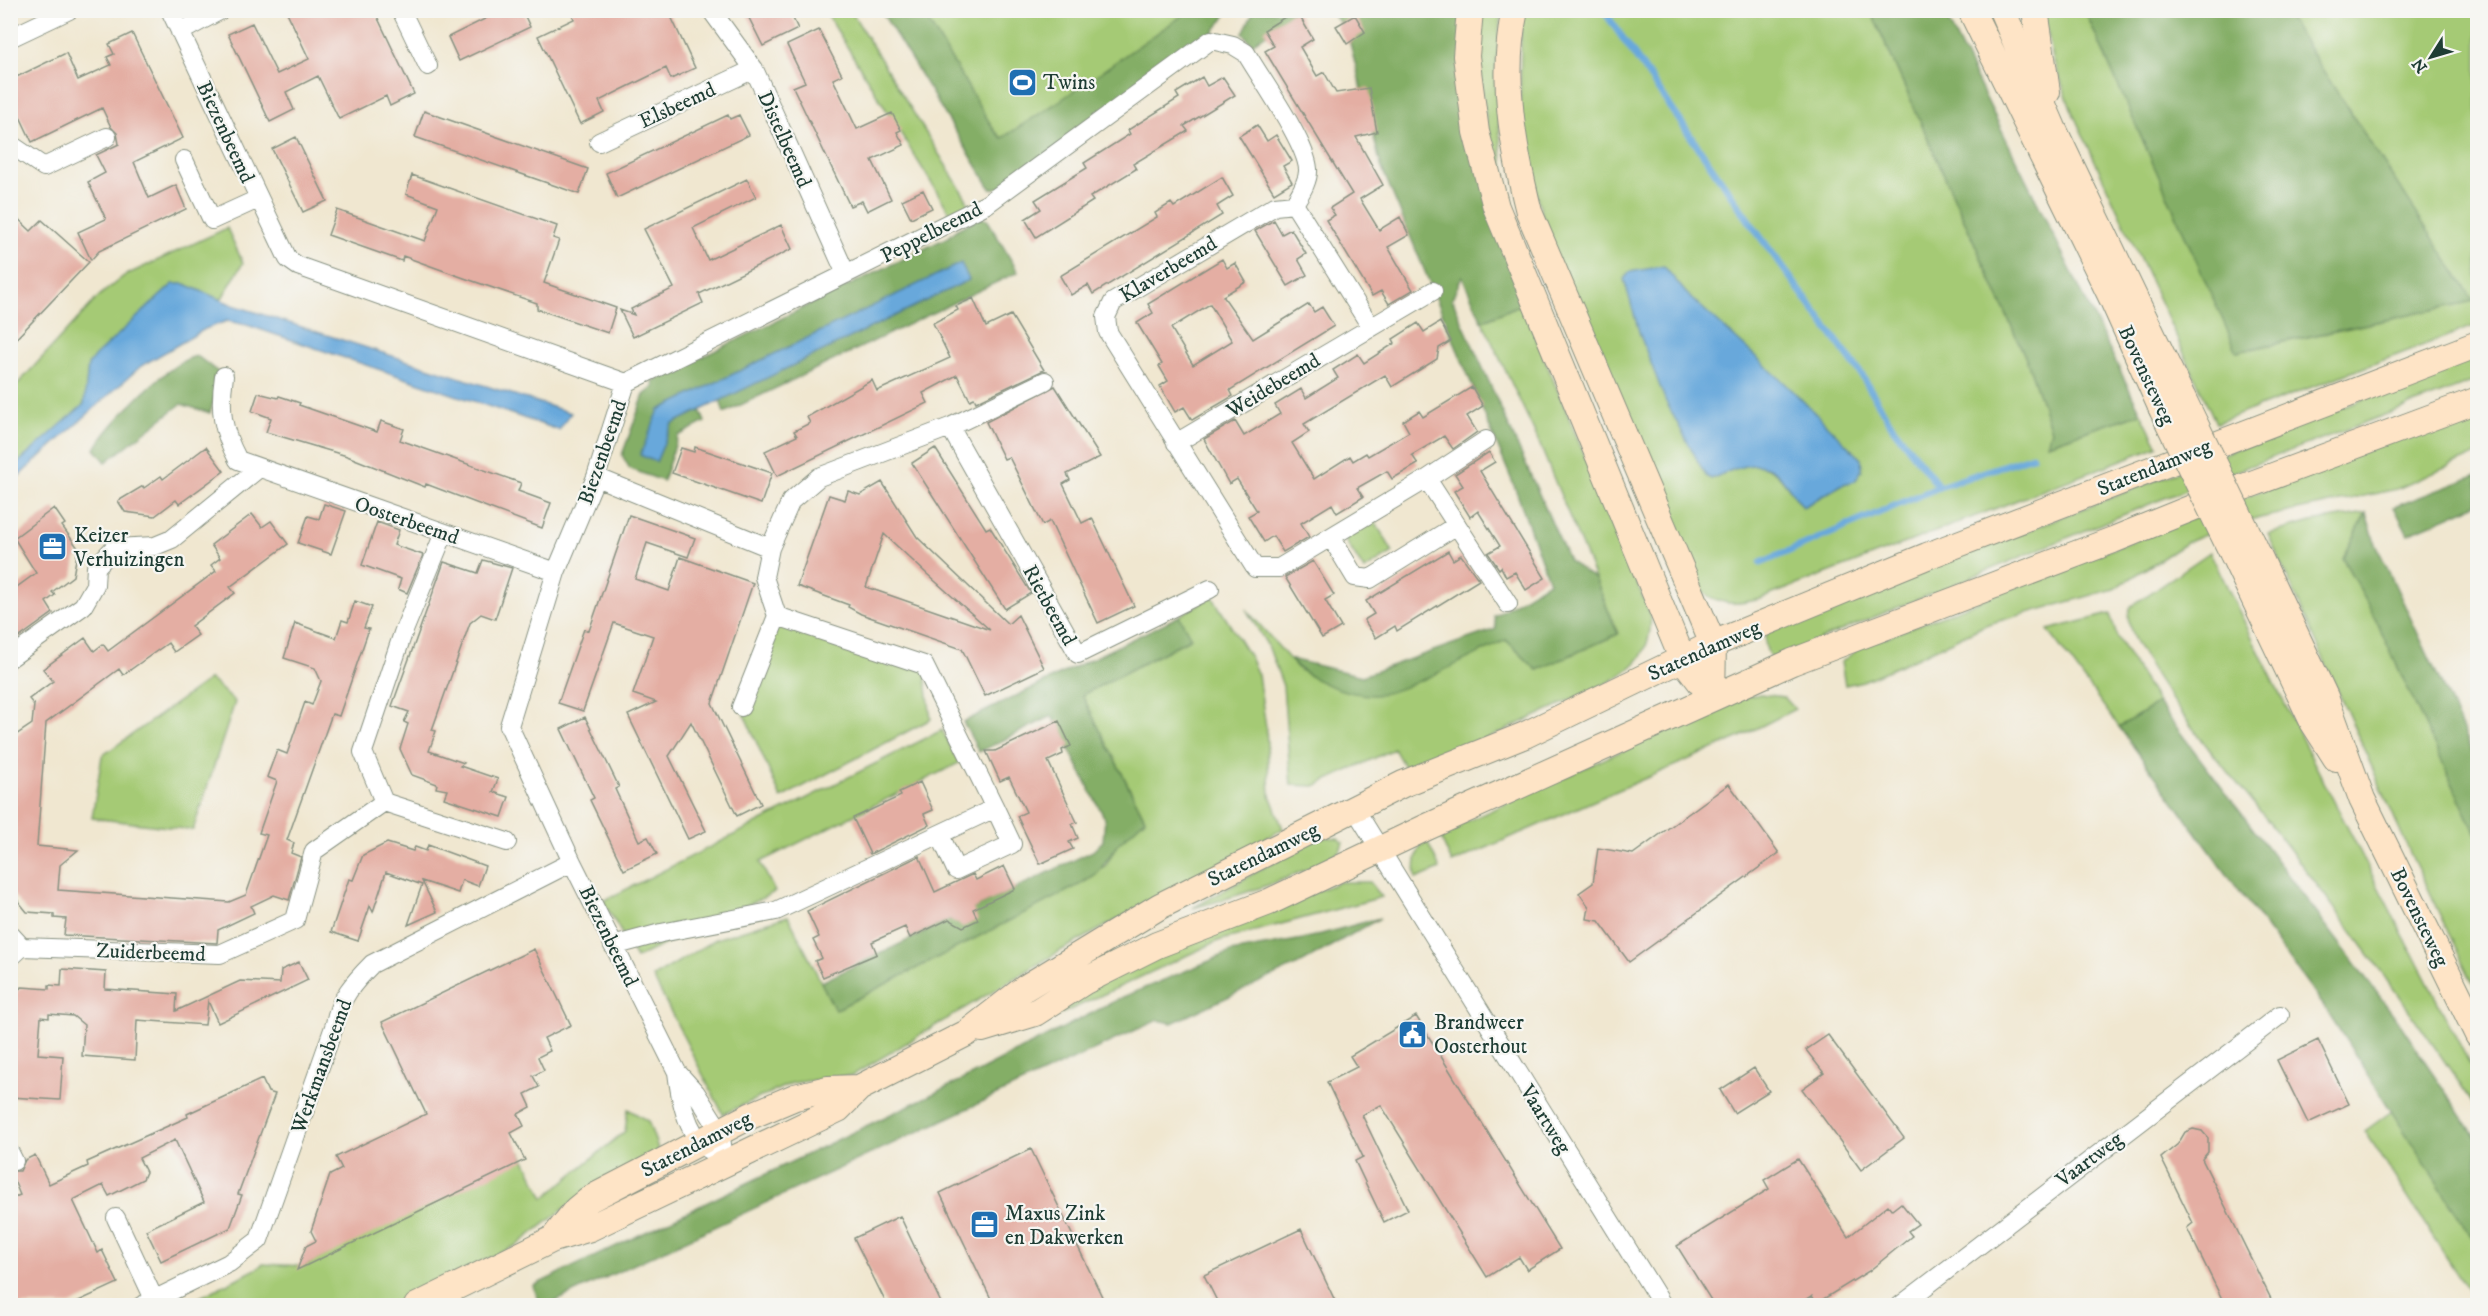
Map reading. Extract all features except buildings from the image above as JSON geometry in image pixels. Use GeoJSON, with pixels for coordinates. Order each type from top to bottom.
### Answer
{"type":"FeatureCollection","features":[{"type":"Feature","properties":{"kind":"main road"},"geometry":{"type":"LineString","coordinates":[[1470,10],[1466,56],[1476,132],[1496,207],[1682,658],[1712,697]]}},
{"type":"Feature","properties":{"kind":"main road"},"geometry":{"type":"LineString","coordinates":[[1515,10],[1508,80],[1516,158],[1529,212],[1713,644],[1712,697]]}},
{"type":"Feature","properties":{"kind":"main road","name":"Bovensteweg"},"geometry":{"type":"LineString","coordinates":[[1971,10],[2112,298],[2172,403]]}},
{"type":"Feature","properties":{"kind":"main road","name":"Bovensteweg"},"geometry":{"type":"LineString","coordinates":[[2001,10],[2172,403],[2243,548],[2313,722],[2362,799],[2478,1035]]}},
{"type":"Feature","properties":{"kind":"main road"},"geometry":{"type":"LineString","coordinates":[[2035,10],[2053,128]]}},
{"type":"Feature","properties":{"kind":"main road","name":"Statendamweg"},"geometry":{"type":"LineString","coordinates":[[967,1033],[1024,988],[1160,906],[1403,784],[1525,735],[1713,644],[1927,556],[2478,344]]}},
{"type":"Feature","properties":{"kind":"main road","name":"Statendamweg"},"geometry":{"type":"LineString","coordinates":[[417,1305],[553,1239],[590,1228],[725,1165],[838,1109],[859,1088],[967,1033],[1035,1013],[1085,981],[1157,945],[1269,902],[1712,697],[1792,662],[2113,540],[2241,488],[2478,400]]}},
{"type":"Feature","properties":{"kind":"main road","name":"Statendamweg"},"geometry":{"type":"LineString","coordinates":[[553,1239],[576,1210],[588,1200],[709,1137],[795,1097],[828,1089],[859,1088]]}},
{"type":"Feature","properties":{"kind":"street"},"geometry":{"type":"LineString","coordinates":[[10,38],[69,10]]}},
{"type":"Feature","properties":{"kind":"street","name":"Biezenbeemd"},"geometry":{"type":"LineString","coordinates":[[170,10],[288,259],[298,266],[626,383],[596,477],[556,572],[509,726],[572,862],[676,1072],[696,1093],[709,1137],[725,1165]]}},
{"type":"Feature","properties":{"kind":"street"},"geometry":{"type":"LineString","coordinates":[[180,32],[221,10]]}},
{"type":"Feature","properties":{"kind":"street"},"geometry":{"type":"LineString","coordinates":[[401,10],[428,66]]}},
{"type":"Feature","properties":{"kind":"street","name":"Distelbeemd"},"geometry":{"type":"LineString","coordinates":[[711,10],[754,69],[846,274]]}},
{"type":"Feature","properties":{"kind":"street","name":"Peppelbeemd"},"geometry":{"type":"LineString","coordinates":[[626,383],[987,204],[1211,40],[1233,45],[1246,53],[1302,148],[1308,170],[1303,190],[1294,204]]}},
{"type":"Feature","properties":{"kind":"street","name":"Elsbeemd"},"geometry":{"type":"LineString","coordinates":[[599,142],[754,69]]}},
{"type":"Feature","properties":{"kind":"street"},"geometry":{"type":"LineString","coordinates":[[10,144],[44,167],[107,137]]}},
{"type":"Feature","properties":{"kind":"street"},"geometry":{"type":"LineString","coordinates":[[184,160],[212,220],[258,199]]}},
{"type":"Feature","properties":{"kind":"street"},"geometry":{"type":"LineString","coordinates":[[1294,204],[1371,327]]}},
{"type":"Feature","properties":{"kind":"street","name":"Klaverbeemd"},"geometry":{"type":"LineString","coordinates":[[1294,204],[1275,206],[1113,302],[1106,317],[1108,332],[1255,568],[1279,568],[1427,479],[1486,440]]}},
{"type":"Feature","properties":{"kind":"street","name":"Weidebeemd"},"geometry":{"type":"LineString","coordinates":[[1176,443],[1433,291]]}},
{"type":"Feature","properties":{"kind":"street","name":"Oosterbeemd"},"geometry":{"type":"LineString","coordinates":[[224,376],[220,404],[227,439],[238,460],[556,572]]}},
{"type":"Feature","properties":{"kind":"street"},"geometry":{"type":"LineString","coordinates":[[741,706],[777,616],[764,577],[770,548],[790,501],[819,477],[950,427],[1045,381]]}},
{"type":"Feature","properties":{"kind":"street","name":"Rietbeemd"},"geometry":{"type":"LineString","coordinates":[[950,427],[1078,654],[1210,589]]}},
{"type":"Feature","properties":{"kind":"street"},"geometry":{"type":"LineString","coordinates":[[10,658],[83,606],[95,585],[96,567],[114,548],[154,546],[172,539],[259,468]]}},
{"type":"Feature","properties":{"kind":"street"},"geometry":{"type":"LineString","coordinates":[[596,477],[770,548]]}},
{"type":"Feature","properties":{"kind":"street"},"geometry":{"type":"LineString","coordinates":[[1427,479],[1508,604]]}},
{"type":"Feature","properties":{"kind":"street"},"geometry":{"type":"LineString","coordinates":[[1331,537],[1355,577],[1370,579],[1457,525]]}},
{"type":"Feature","properties":{"kind":"street"},"geometry":{"type":"LineString","coordinates":[[444,533],[403,633],[363,752],[384,802],[507,842]]}},
{"type":"Feature","properties":{"kind":"street"},"geometry":{"type":"LineString","coordinates":[[777,616],[924,665],[1012,844],[956,870],[940,835]]}},
{"type":"Feature","properties":{"kind":"street","name":"Zuiderbeemd"},"geometry":{"type":"LineString","coordinates":[[14,946],[220,954],[295,920],[315,851],[384,802]]}},
{"type":"Feature","properties":{"kind":"street"},"geometry":{"type":"LineString","coordinates":[[613,946],[661,933],[776,911],[995,808]]}},
{"type":"Feature","properties":{"kind":"street","name":"Vaartweg"},"geometry":{"type":"LineString","coordinates":[[1354,809],[1655,1302]]}},
{"type":"Feature","properties":{"kind":"street","name":"Werkmansbeemd"},"geometry":{"type":"LineString","coordinates":[[116,1218],[148,1302],[229,1263],[259,1240],[335,1024],[337,1011],[351,986],[372,964],[572,862]]}},
{"type":"Feature","properties":{"kind":"street","name":"Vaartweg"},"geometry":{"type":"LineString","coordinates":[[1900,1305],[2280,1015]]}},
{"type":"Feature","properties":{"kind":"green space"},"geometry":{"type":"Polygon","coordinates":[[[825,11],[851,11],[966,198],[969,206],[953,218],[825,11]]]}},
{"type":"Feature","properties":{"kind":"green space"},"geometry":{"type":"Polygon","coordinates":[[[881,11],[922,11],[994,130],[1002,138],[1189,11],[1229,11],[1212,34],[1003,187],[991,189],[881,11]]]}},
{"type":"Feature","properties":{"kind":"green space","name":"Twins"},"geometry":{"type":"Polygon","coordinates":[[[908,11],[1189,11],[1114,63],[999,153],[908,11]]]}},
{"type":"Feature","properties":{"kind":"green space"},"geometry":{"type":"Polygon","coordinates":[[[1254,11],[1299,11],[1252,44],[1243,33],[1254,11]]]}},
{"type":"Feature","properties":{"kind":"green space"},"geometry":{"type":"Polygon","coordinates":[[[1330,11],[1459,11],[1522,304],[1482,321],[1462,276],[1452,299],[1569,561],[1595,579],[1618,634],[1537,670],[1506,640],[1420,681],[1373,695],[1351,692],[1328,685],[1297,667],[1290,659],[1362,676],[1496,629],[1494,616],[1549,582],[1515,488],[1381,166],[1347,31],[1330,11]]]}},
{"type":"Feature","properties":{"kind":"green space"},"geometry":{"type":"Polygon","coordinates":[[[1479,11],[1501,11],[1495,79],[1505,193],[1487,125],[1481,81],[1479,11]]]}},
{"type":"Feature","properties":{"kind":"green space"},"geometry":{"type":"Polygon","coordinates":[[[1521,11],[1871,11],[2028,363],[2051,430],[2048,444],[2141,413],[2158,446],[1760,599],[1730,603],[1709,597],[1702,592],[1551,246],[1520,137],[1521,11]],[[1664,267],[1711,479],[1735,468],[1761,466],[1777,474],[1803,507],[1843,484],[1855,481],[1861,459],[1686,293],[1664,267]]]}},
{"type":"Feature","properties":{"kind":"green space"},"geometry":{"type":"Polygon","coordinates":[[[1871,11],[1943,11],[2141,413],[2047,444],[2051,430],[2028,363],[1871,11]]]}},
{"type":"Feature","properties":{"kind":"green space"},"geometry":{"type":"Polygon","coordinates":[[[2043,11],[2085,11],[2238,352],[2473,301],[2284,11],[2477,11],[2477,325],[2216,423],[2071,109],[2053,59],[2043,11]]]}},
{"type":"Feature","properties":{"kind":"green space"},"geometry":{"type":"Polygon","coordinates":[[[2085,11],[2284,11],[2474,301],[2237,352],[2085,11]]]}},
{"type":"Feature","properties":{"kind":"green space"},"geometry":{"type":"Polygon","coordinates":[[[980,218],[987,219],[1018,272],[724,413],[720,400],[969,280],[961,264],[659,410],[656,462],[672,424],[700,410],[705,422],[678,436],[663,481],[630,469],[622,455],[644,395],[654,387],[653,381],[948,237],[959,228],[980,218]]]}},
{"type":"Feature","properties":{"kind":"green space"},"geometry":{"type":"Polygon","coordinates":[[[227,228],[243,263],[221,300],[185,284],[173,284],[88,365],[85,404],[11,469],[11,392],[15,387],[99,296],[124,276],[227,228]]]}},
{"type":"Feature","properties":{"kind":"green space"},"geometry":{"type":"Polygon","coordinates":[[[1522,304],[1651,617],[1646,648],[1629,669],[1611,681],[1409,775],[1394,749],[1315,786],[1291,785],[1283,686],[1269,648],[1246,609],[1299,670],[1327,684],[1356,693],[1405,686],[1506,640],[1537,670],[1618,634],[1535,433],[1482,321],[1522,304]]]}},
{"type":"Feature","properties":{"kind":"green space"},"geometry":{"type":"Polygon","coordinates":[[[2477,355],[2477,380],[2157,501],[1772,659],[1768,653],[1765,642],[1767,632],[2477,355]]]}},
{"type":"Feature","properties":{"kind":"green space"},"geometry":{"type":"Polygon","coordinates":[[[197,356],[222,375],[210,413],[181,404],[106,462],[95,449],[112,425],[156,381],[186,360],[197,356]]]}},
{"type":"Feature","properties":{"kind":"green space"},"geometry":{"type":"Polygon","coordinates":[[[2477,407],[2477,454],[2397,489],[2260,518],[2202,536],[2186,543],[2114,589],[1988,624],[1863,681],[1845,685],[1841,662],[1861,647],[2477,407]]]}},
{"type":"Feature","properties":{"kind":"green space"},"geometry":{"type":"Polygon","coordinates":[[[2477,475],[2477,504],[2408,534],[2394,507],[2477,475]]]}},
{"type":"Feature","properties":{"kind":"green space"},"geometry":{"type":"Polygon","coordinates":[[[2366,513],[2343,559],[2371,610],[2477,836],[2477,992],[2411,855],[2268,534],[2311,522],[2366,513]]]}},
{"type":"Feature","properties":{"kind":"green space"},"geometry":{"type":"Polygon","coordinates":[[[2366,513],[2374,540],[2477,760],[2477,836],[2371,610],[2343,559],[2366,513]]]}},
{"type":"Feature","properties":{"kind":"green space"},"geometry":{"type":"Polygon","coordinates":[[[1374,520],[1393,552],[1364,570],[1344,538],[1374,520]]]}},
{"type":"Feature","properties":{"kind":"green space"},"geometry":{"type":"Polygon","coordinates":[[[2210,552],[2307,749],[2477,1078],[2477,1109],[2402,1001],[2324,895],[2168,694],[2134,637],[2129,622],[2130,607],[2210,552]]]}},
{"type":"Feature","properties":{"kind":"green space"},"geometry":{"type":"Polygon","coordinates":[[[1212,596],[1250,657],[1258,675],[1266,727],[1270,795],[1283,829],[1060,951],[853,1075],[792,1083],[723,1114],[653,977],[716,939],[788,916],[835,1010],[1092,878],[1106,865],[1117,845],[1145,818],[1082,695],[1190,639],[1179,616],[1212,596]]]}},
{"type":"Feature","properties":{"kind":"green space"},"geometry":{"type":"Polygon","coordinates":[[[2110,614],[2117,637],[2158,703],[2119,727],[2048,630],[2110,614]]]}},
{"type":"Feature","properties":{"kind":"green space"},"geometry":{"type":"Polygon","coordinates":[[[777,616],[924,665],[931,719],[781,798],[741,707],[777,616]]]}},
{"type":"Feature","properties":{"kind":"green space"},"geometry":{"type":"Polygon","coordinates":[[[1179,616],[1191,638],[1082,695],[1145,819],[1117,845],[1098,873],[1079,885],[835,1010],[821,982],[1093,851],[1103,841],[1105,819],[1052,716],[979,752],[963,722],[1179,616]]]}},
{"type":"Feature","properties":{"kind":"green space"},"geometry":{"type":"Polygon","coordinates":[[[210,679],[235,702],[193,830],[92,818],[102,756],[210,679]]]}},
{"type":"Feature","properties":{"kind":"green space"},"geometry":{"type":"Polygon","coordinates":[[[1760,694],[1784,697],[1795,709],[1740,737],[1452,863],[1439,834],[1734,700],[1760,694]]]}},
{"type":"Feature","properties":{"kind":"green space"},"geometry":{"type":"Polygon","coordinates":[[[2158,703],[2396,1018],[2477,1139],[2477,1245],[2326,1009],[2119,727],[2158,703]]]}},
{"type":"Feature","properties":{"kind":"green space"},"geometry":{"type":"Polygon","coordinates":[[[942,730],[959,763],[760,862],[775,892],[636,958],[603,901],[942,730]]]}},
{"type":"Feature","properties":{"kind":"green space"},"geometry":{"type":"Polygon","coordinates":[[[1324,837],[1338,838],[1343,842],[1340,851],[1287,878],[1193,908],[1307,843],[1324,837]]]}},
{"type":"Feature","properties":{"kind":"green space"},"geometry":{"type":"Polygon","coordinates":[[[1426,839],[1440,869],[1416,879],[1416,858],[1426,839]]]}},
{"type":"Feature","properties":{"kind":"green space"},"geometry":{"type":"Polygon","coordinates":[[[1340,882],[1370,882],[1382,897],[1218,941],[1048,1020],[1105,981],[1181,943],[1340,882]]]}},
{"type":"Feature","properties":{"kind":"green space"},"geometry":{"type":"Polygon","coordinates":[[[1380,918],[1303,962],[1172,1023],[1158,1020],[547,1305],[541,1305],[533,1286],[964,1079],[1123,997],[1231,952],[1303,939],[1380,918]]]}},
{"type":"Feature","properties":{"kind":"green space"},"geometry":{"type":"Polygon","coordinates":[[[628,1109],[648,1121],[660,1154],[574,1201],[517,1245],[391,1305],[183,1306],[262,1264],[305,1266],[521,1152],[544,1198],[625,1131],[628,1109]]]}},
{"type":"Feature","properties":{"kind":"green space"},"geometry":{"type":"Polygon","coordinates":[[[2392,1111],[2477,1245],[2477,1305],[2365,1131],[2392,1111]]]}},
{"type":"Feature","properties":{"kind":"water"},"geometry":{"type":"Polygon","coordinates":[[[961,263],[969,280],[672,424],[656,462],[640,455],[659,410],[961,263]]]}},
{"type":"Feature","properties":{"kind":"water"},"geometry":{"type":"Polygon","coordinates":[[[1664,266],[1686,293],[1788,386],[1861,459],[1862,470],[1855,481],[1843,484],[1803,507],[1780,476],[1769,468],[1744,466],[1711,479],[1706,476],[1666,402],[1640,335],[1624,279],[1630,272],[1664,266]]]}},
{"type":"Feature","properties":{"kind":"water"},"geometry":{"type":"Polygon","coordinates":[[[173,284],[185,284],[233,305],[571,413],[559,430],[247,325],[227,321],[205,329],[141,366],[11,483],[11,469],[84,404],[88,365],[95,356],[173,284]]]}},
{"type":"Feature","properties":{"kind":"waterway"},"geometry":{"type":"LineString","coordinates":[[1604,11],[1759,235],[1861,374],[1892,426],[1939,487]]}},
{"type":"Feature","properties":{"kind":"waterway"},"geometry":{"type":"LineString","coordinates":[[1761,563],[1939,487],[2032,456]]}},
{"type":"Feature","properties":{"kind":"place","name":"Twins"},"geometry":{"type":"Point","coordinates":[1022,82]}},
{"type":"Feature","properties":{"kind":"place","name":"Keizer Verhuizingen"},"geometry":{"type":"Point","coordinates":[53,547]}},
{"type":"Feature","properties":{"kind":"place","name":"Brandweer Oosterhout"},"geometry":{"type":"Point","coordinates":[1413,1034]}},
{"type":"Feature","properties":{"kind":"place","name":"Maxus Zink en Dakwerken"},"geometry":{"type":"Point","coordinates":[984,1225]}}]}
